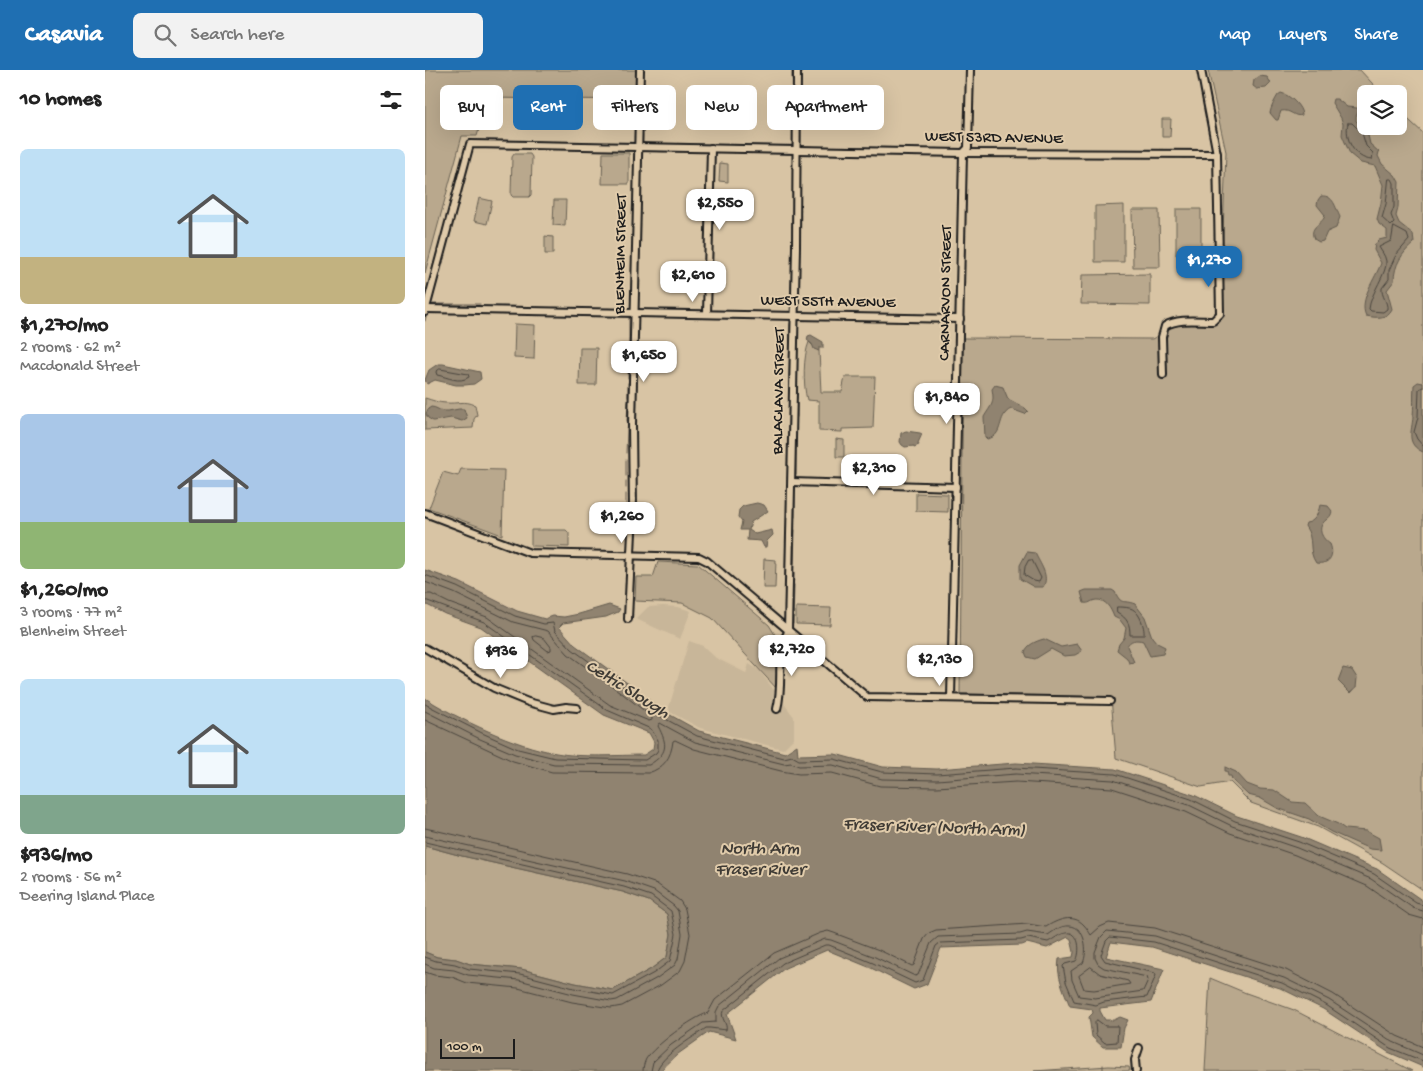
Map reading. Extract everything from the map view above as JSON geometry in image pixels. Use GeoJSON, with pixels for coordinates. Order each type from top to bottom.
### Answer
{"type":"FeatureCollection","features":[{"type":"Feature","properties":{"kind":"street","name":"BLENHEIM STREET"},"geometry":{"type":"LineString","coordinates":[[628,619],[632,556],[639,70]]}},
{"type":"Feature","properties":{"kind":"street","name":"BALACLAVA STREET"},"geometry":{"type":"LineString","coordinates":[[777,709],[781,694],[782,643],[788,635],[792,482],[797,70]]}},
{"type":"Feature","properties":{"kind":"street","name":"CARNARVON STREET"},"geometry":{"type":"LineString","coordinates":[[951,698],[963,153],[968,148],[970,70]]}},
{"type":"Feature","properties":{"kind":"street"},"geometry":{"type":"LineString","coordinates":[[1163,375],[1162,337],[1165,326],[1171,322],[1178,321],[1213,321],[1220,314],[1217,154],[1201,70]]}},
{"type":"Feature","properties":{"kind":"street","name":"WEST 53RD AVENUE"},"geometry":{"type":"LineString","coordinates":[[425,310],[470,144],[963,153],[1217,154]]}},
{"type":"Feature","properties":{"kind":"street"},"geometry":{"type":"LineString","coordinates":[[707,314],[711,148]]}},
{"type":"Feature","properties":{"kind":"street","name":"WEST 55TH AVENUE"},"geometry":{"type":"LineString","coordinates":[[425,310],[960,319]]}},
{"type":"Feature","properties":{"kind":"street"},"geometry":{"type":"LineString","coordinates":[[792,482],[956,487]]}},
{"type":"Feature","properties":{"kind":"street"},"geometry":{"type":"LineString","coordinates":[[425,513],[530,553],[699,557],[707,561],[867,697],[1109,701]]}},
{"type":"Feature","properties":{"kind":"street"},"geometry":{"type":"LineString","coordinates":[[425,648],[494,688],[528,702],[554,709],[577,708]]}},
{"type":"Feature","properties":{"kind":"street"},"geometry":{"type":"LineString","coordinates":[[1136,1071],[1135,1060],[1139,1048]]}},
{"type":"Feature","properties":{"kind":"shaded area"},"geometry":{"type":"Polygon","coordinates":[[[425,70],[637,70],[636,85],[593,85],[593,99],[583,99],[583,85],[513,85],[513,98],[503,98],[503,85],[440,85],[440,130],[479,130],[477,136],[462,136],[425,273],[425,70]]]}},
{"type":"Feature","properties":{"kind":"shaded area"},"geometry":{"type":"Polygon","coordinates":[[[1208,70],[1360,70],[1374,85],[1357,85],[1357,135],[1407,135],[1407,118],[1423,133],[1423,890],[1383,863],[1318,827],[1251,803],[1230,782],[1201,787],[1116,758],[1111,697],[960,694],[963,338],[1152,339],[1163,333],[1165,326],[1213,321],[1220,313],[1226,152],[1208,70]]]}},
{"type":"Feature","properties":{"kind":"shaded area"},"geometry":{"type":"Polygon","coordinates":[[[1162,119],[1171,119],[1170,137],[1162,137],[1162,119]]]}},
{"type":"Feature","properties":{"kind":"shaded area"},"geometry":{"type":"Polygon","coordinates":[[[603,153],[629,153],[629,184],[602,184],[603,153]]]}},
{"type":"Feature","properties":{"kind":"shaded area"},"geometry":{"type":"Polygon","coordinates":[[[514,154],[530,154],[532,157],[531,195],[529,197],[513,197],[511,195],[512,157],[514,154]]]}},
{"type":"Feature","properties":{"kind":"shaded area"},"geometry":{"type":"Polygon","coordinates":[[[720,163],[728,164],[728,182],[719,181],[720,163]]]}},
{"type":"Feature","properties":{"kind":"shaded area"},"geometry":{"type":"Polygon","coordinates":[[[479,198],[492,201],[487,224],[474,221],[479,198]]]}},
{"type":"Feature","properties":{"kind":"shaded area"},"geometry":{"type":"Polygon","coordinates":[[[554,200],[566,200],[565,226],[553,225],[554,200]]]}},
{"type":"Feature","properties":{"kind":"shaded area"},"geometry":{"type":"Polygon","coordinates":[[[1124,205],[1124,262],[1095,262],[1095,206],[1124,205]]]}},
{"type":"Feature","properties":{"kind":"shaded area"},"geometry":{"type":"Polygon","coordinates":[[[1176,209],[1201,209],[1201,256],[1176,255],[1176,209]]]}},
{"type":"Feature","properties":{"kind":"shaded area"},"geometry":{"type":"Polygon","coordinates":[[[1132,210],[1159,210],[1160,267],[1133,267],[1132,210]]]}},
{"type":"Feature","properties":{"kind":"shaded area"},"geometry":{"type":"Polygon","coordinates":[[[545,236],[553,237],[553,254],[545,254],[545,236]]]}},
{"type":"Feature","properties":{"kind":"shaded area"},"geometry":{"type":"Polygon","coordinates":[[[1150,274],[1150,305],[1081,304],[1082,275],[1150,274]]]}},
{"type":"Feature","properties":{"kind":"shaded area"},"geometry":{"type":"Polygon","coordinates":[[[515,324],[535,325],[534,359],[514,358],[515,324]]]}},
{"type":"Feature","properties":{"kind":"shaded area"},"geometry":{"type":"Polygon","coordinates":[[[809,342],[819,351],[821,392],[842,392],[845,377],[875,377],[873,428],[842,429],[842,432],[819,431],[819,401],[807,400],[805,386],[804,371],[809,342]]]}},
{"type":"Feature","properties":{"kind":"shaded area"},"geometry":{"type":"Polygon","coordinates":[[[580,348],[597,348],[596,385],[579,385],[580,348]]]}},
{"type":"Feature","properties":{"kind":"shaded area"},"geometry":{"type":"Polygon","coordinates":[[[425,398],[441,402],[464,402],[475,405],[477,415],[474,419],[473,428],[425,430],[425,398]]]}},
{"type":"Feature","properties":{"kind":"shaded area"},"geometry":{"type":"Polygon","coordinates":[[[836,439],[844,440],[844,457],[836,457],[836,439]]]}},
{"type":"Feature","properties":{"kind":"shaded area"},"geometry":{"type":"Polygon","coordinates":[[[461,469],[504,470],[502,535],[429,508],[443,472],[458,476],[461,469]]]}},
{"type":"Feature","properties":{"kind":"shaded area"},"geometry":{"type":"Polygon","coordinates":[[[916,493],[948,494],[948,512],[916,511],[916,493]]]}},
{"type":"Feature","properties":{"kind":"shaded area"},"geometry":{"type":"Polygon","coordinates":[[[531,530],[566,530],[569,533],[569,547],[531,546],[531,530]]]}},
{"type":"Feature","properties":{"kind":"shaded area"},"geometry":{"type":"Polygon","coordinates":[[[764,559],[776,560],[775,588],[763,588],[764,559]]]}},
{"type":"Feature","properties":{"kind":"shaded area"},"geometry":{"type":"Polygon","coordinates":[[[658,562],[698,564],[769,625],[779,641],[777,689],[712,618],[682,603],[635,601],[636,577],[653,577],[658,562]]]}},
{"type":"Feature","properties":{"kind":"shaded area"},"geometry":{"type":"Polygon","coordinates":[[[648,607],[678,607],[691,611],[680,639],[636,619],[648,607]]]}},
{"type":"Feature","properties":{"kind":"shaded area"},"geometry":{"type":"Polygon","coordinates":[[[796,607],[831,608],[830,625],[796,624],[796,607]]]}},
{"type":"Feature","properties":{"kind":"shaded area"},"geometry":{"type":"Polygon","coordinates":[[[689,641],[703,646],[716,658],[746,673],[749,664],[759,670],[794,717],[794,738],[783,749],[700,728],[670,712],[669,707],[689,641]]]}},
{"type":"Feature","properties":{"kind":"shaded area"},"geometry":{"type":"Polygon","coordinates":[[[425,846],[623,892],[649,901],[667,914],[671,934],[667,957],[651,969],[613,990],[575,983],[521,969],[470,964],[456,959],[437,957],[425,952],[425,846]]]}},
{"type":"Feature","properties":{"kind":"shaded area"},"geometry":{"type":"Polygon","coordinates":[[[1210,978],[1294,1010],[1412,1071],[1205,1071],[1210,978]]]}},
{"type":"Feature","properties":{"kind":"shaded area"},"geometry":{"type":"Polygon","coordinates":[[[1109,1066],[1129,1067],[1130,1071],[1034,1071],[1109,1066]]]}},
{"type":"Feature","properties":{"kind":"water"},"geometry":{"type":"Polygon","coordinates":[[[1260,76],[1267,77],[1271,83],[1266,88],[1257,89],[1253,86],[1254,80],[1260,76]]]}},
{"type":"Feature","properties":{"kind":"water"},"geometry":{"type":"Polygon","coordinates":[[[1281,93],[1295,102],[1300,108],[1302,115],[1299,116],[1287,111],[1281,111],[1278,120],[1276,120],[1270,113],[1278,95],[1281,93]]]}},
{"type":"Feature","properties":{"kind":"water"},"geometry":{"type":"Polygon","coordinates":[[[1333,99],[1337,99],[1347,107],[1357,108],[1357,135],[1368,135],[1370,144],[1379,152],[1378,156],[1382,164],[1395,175],[1399,182],[1396,216],[1399,223],[1413,234],[1414,243],[1399,260],[1395,270],[1394,281],[1387,290],[1392,309],[1387,315],[1381,317],[1366,316],[1364,303],[1381,263],[1374,250],[1375,244],[1379,240],[1387,238],[1387,230],[1379,224],[1377,219],[1383,185],[1375,166],[1361,163],[1350,154],[1342,135],[1343,124],[1341,118],[1332,103],[1333,99]]]}},
{"type":"Feature","properties":{"kind":"water"},"geometry":{"type":"Polygon","coordinates":[[[1321,196],[1329,197],[1340,217],[1336,228],[1327,232],[1323,241],[1319,242],[1314,239],[1313,232],[1325,215],[1317,205],[1321,196]]]}},
{"type":"Feature","properties":{"kind":"water"},"geometry":{"type":"Polygon","coordinates":[[[811,335],[823,342],[823,348],[819,348],[819,351],[814,349],[807,340],[808,336],[811,335]]]}},
{"type":"Feature","properties":{"kind":"water"},"geometry":{"type":"Polygon","coordinates":[[[438,364],[480,372],[481,379],[474,384],[465,385],[435,380],[427,384],[425,380],[429,370],[438,364]]]}},
{"type":"Feature","properties":{"kind":"water"},"geometry":{"type":"Polygon","coordinates":[[[1418,382],[1423,383],[1423,452],[1417,449],[1411,437],[1414,385],[1418,382]]]}},
{"type":"Feature","properties":{"kind":"water"},"geometry":{"type":"Polygon","coordinates":[[[995,385],[1003,387],[1008,399],[1028,411],[1025,414],[1011,409],[1006,412],[999,430],[993,437],[987,439],[985,437],[984,417],[992,404],[992,389],[995,385]]]}},
{"type":"Feature","properties":{"kind":"water"},"geometry":{"type":"Polygon","coordinates":[[[431,407],[441,411],[464,409],[467,418],[462,421],[451,418],[433,421],[426,414],[431,407]]]}},
{"type":"Feature","properties":{"kind":"water"},"geometry":{"type":"Polygon","coordinates":[[[906,431],[922,434],[919,445],[905,447],[902,445],[900,442],[901,433],[906,431]]]}},
{"type":"Feature","properties":{"kind":"water"},"geometry":{"type":"Polygon","coordinates":[[[757,503],[764,505],[768,511],[751,522],[749,530],[755,534],[772,530],[773,535],[767,541],[766,547],[764,547],[761,541],[747,540],[748,530],[740,530],[742,522],[738,517],[739,510],[743,506],[757,503]]]}},
{"type":"Feature","properties":{"kind":"water"},"geometry":{"type":"Polygon","coordinates":[[[1320,505],[1328,506],[1332,511],[1330,517],[1321,526],[1321,532],[1330,544],[1332,552],[1330,559],[1324,563],[1316,563],[1312,554],[1310,536],[1305,526],[1306,523],[1316,517],[1320,505]]]}},
{"type":"Feature","properties":{"kind":"water"},"geometry":{"type":"Polygon","coordinates":[[[1027,552],[1035,553],[1042,566],[1045,574],[1043,587],[1034,587],[1020,579],[1020,565],[1027,552]]]}},
{"type":"Feature","properties":{"kind":"water","name":"North Arm Fraser River"},"geometry":{"type":"Polygon","coordinates":[[[425,570],[459,582],[517,611],[545,619],[553,616],[564,617],[579,614],[609,605],[620,609],[618,612],[606,617],[563,623],[559,627],[575,645],[663,711],[699,731],[785,753],[797,745],[798,755],[835,754],[883,767],[937,769],[1016,763],[1115,769],[1194,795],[1237,816],[1301,837],[1377,869],[1423,901],[1423,1067],[1388,1052],[1323,1009],[1280,988],[1152,947],[1111,942],[1106,957],[1164,969],[1151,1002],[1100,1008],[1105,1020],[1114,1020],[1120,1017],[1128,1020],[1124,1028],[1121,1047],[1103,1047],[1092,1037],[1089,1017],[1093,1013],[1092,1009],[1070,1006],[1061,983],[1059,959],[1073,957],[1074,952],[1071,939],[1068,937],[1047,948],[1027,943],[1022,945],[941,948],[927,984],[914,989],[871,968],[827,950],[785,968],[727,1014],[736,1039],[709,1032],[678,1054],[660,1071],[425,1071],[425,952],[437,957],[456,959],[470,964],[521,969],[575,983],[613,990],[651,969],[667,957],[671,934],[667,914],[649,901],[623,892],[425,846],[425,698],[454,715],[488,731],[523,745],[566,755],[644,755],[653,749],[654,742],[649,733],[604,715],[481,627],[445,614],[425,604],[425,570]]]}},
{"type":"Feature","properties":{"kind":"water"},"geometry":{"type":"Polygon","coordinates":[[[1086,590],[1112,590],[1121,601],[1135,604],[1145,617],[1152,637],[1157,643],[1165,647],[1163,654],[1150,656],[1143,641],[1133,640],[1127,646],[1134,662],[1129,663],[1127,658],[1117,650],[1124,638],[1126,628],[1120,620],[1114,617],[1110,608],[1103,601],[1096,600],[1084,603],[1081,592],[1086,590]]]}},
{"type":"Feature","properties":{"kind":"water"},"geometry":{"type":"Polygon","coordinates":[[[1044,639],[1061,647],[1077,644],[1082,651],[1075,655],[1064,656],[1051,649],[1035,659],[1027,657],[1025,652],[1028,647],[1044,639]]]}},
{"type":"Feature","properties":{"kind":"water"},"geometry":{"type":"Polygon","coordinates":[[[1343,668],[1352,670],[1357,678],[1356,688],[1350,693],[1338,681],[1343,668]]]}},
{"type":"Feature","properties":{"kind":"water"},"geometry":{"type":"Polygon","coordinates":[[[1225,767],[1236,772],[1247,784],[1260,789],[1274,790],[1292,802],[1305,803],[1319,816],[1345,829],[1366,831],[1379,838],[1381,850],[1370,849],[1331,832],[1309,819],[1277,808],[1260,798],[1248,795],[1232,780],[1231,776],[1228,776],[1225,767]]]}},
{"type":"Feature","properties":{"kind":"waterway"},"geometry":{"type":"LineString","coordinates":[[792,70],[792,80]]}},
{"type":"Feature","properties":{"kind":"waterway"},"geometry":{"type":"LineString","coordinates":[[966,70],[966,88]]}},
{"type":"Feature","properties":{"kind":"waterway"},"geometry":{"type":"LineString","coordinates":[[965,142],[966,101]]}},
{"type":"Feature","properties":{"kind":"waterway"},"geometry":{"type":"LineString","coordinates":[[433,304],[480,304]]}},
{"type":"Feature","properties":{"kind":"waterway"},"geometry":{"type":"LineString","coordinates":[[462,313],[496,314]]}},
{"type":"Feature","properties":{"kind":"waterway"},"geometry":{"type":"LineString","coordinates":[[503,314],[518,314]]}},
{"type":"Feature","properties":{"kind":"waterway"},"geometry":{"type":"LineString","coordinates":[[538,314],[551,315]]}},
{"type":"Feature","properties":{"kind":"waterway"},"geometry":{"type":"LineString","coordinates":[[557,315],[566,315]]}},
{"type":"Feature","properties":{"kind":"waterway"},"geometry":{"type":"LineString","coordinates":[[587,316],[612,316]]}},
{"type":"Feature","properties":{"kind":"waterway"},"geometry":{"type":"LineString","coordinates":[[615,316],[629,317],[629,346]]}},
{"type":"Feature","properties":{"kind":"waterway"},"geometry":{"type":"LineString","coordinates":[[425,321],[426,317]]}},
{"type":"Feature","properties":{"kind":"waterway"},"geometry":{"type":"LineString","coordinates":[[788,432],[790,324]]}},
{"type":"Feature","properties":{"kind":"waterway"},"geometry":{"type":"LineString","coordinates":[[797,399],[798,325]]}},
{"type":"Feature","properties":{"kind":"waterway"},"geometry":{"type":"LineString","coordinates":[[628,353],[628,378]]}},
{"type":"Feature","properties":{"kind":"waterway"},"geometry":{"type":"LineString","coordinates":[[628,383],[628,397]]}},
{"type":"Feature","properties":{"kind":"waterway"},"geometry":{"type":"LineString","coordinates":[[627,421],[628,402]]}},
{"type":"Feature","properties":{"kind":"waterway"},"geometry":{"type":"LineString","coordinates":[[797,403],[797,417]]}},
{"type":"Feature","properties":{"kind":"waterway"},"geometry":{"type":"LineString","coordinates":[[796,422],[796,475]]}},
{"type":"Feature","properties":{"kind":"waterway"},"geometry":{"type":"LineString","coordinates":[[626,453],[627,429]]}},
{"type":"Feature","properties":{"kind":"waterway"},"geometry":{"type":"LineString","coordinates":[[787,466],[788,444]]}},
{"type":"Feature","properties":{"kind":"waterway"},"geometry":{"type":"LineString","coordinates":[[626,460],[626,476]]}},
{"type":"Feature","properties":{"kind":"waterway"},"geometry":{"type":"LineString","coordinates":[[626,481],[626,488]]}},
{"type":"Feature","properties":{"kind":"waterway"},"geometry":{"type":"LineString","coordinates":[[785,609],[788,483]]}},
{"type":"Feature","properties":{"kind":"waterway"},"geometry":{"type":"LineString","coordinates":[[795,487],[795,517]]}},
{"type":"Feature","properties":{"kind":"waterway"},"geometry":{"type":"LineString","coordinates":[[626,494],[626,507]]}},
{"type":"Feature","properties":{"kind":"waterway"},"geometry":{"type":"LineString","coordinates":[[794,565],[795,530]]}},
{"type":"Feature","properties":{"kind":"waterway"},"geometry":{"type":"LineString","coordinates":[[794,572],[794,580]]}},
{"type":"Feature","properties":{"kind":"waterway"},"geometry":{"type":"LineString","coordinates":[[793,624],[794,585]]}},
{"type":"Feature","properties":{"kind":"waterway"},"geometry":{"type":"LineString","coordinates":[[1103,1065],[1103,1071]]}},
{"type":"Feature","properties":{"kind":"water label","name":"Celtic Slough"},"geometry":{"type":"Point","coordinates":[627,690]}},
{"type":"Feature","properties":{"kind":"water label","name":"Fraser River (North Arm)"},"geometry":{"type":"Point","coordinates":[934,828]}}]}
